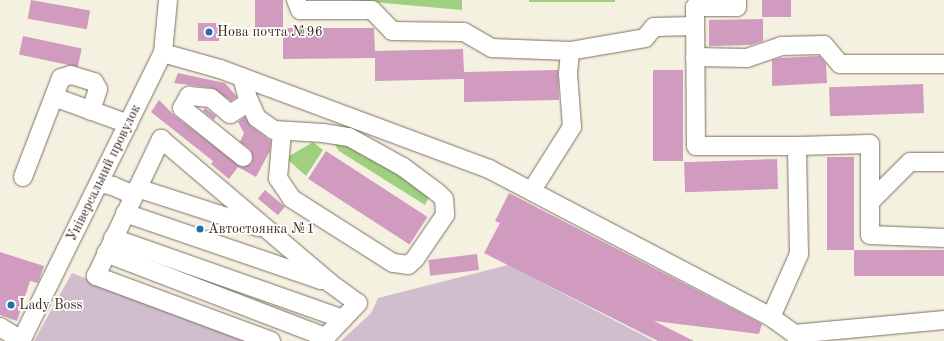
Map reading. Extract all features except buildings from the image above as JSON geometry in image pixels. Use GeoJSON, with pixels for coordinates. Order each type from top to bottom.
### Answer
{"type":"FeatureCollection","features":[{"type":"Feature","properties":{"kind":"street","name":"Універсальний провулок"},"geometry":{"type":"LineString","coordinates":[[21,341],[163,53],[168,0]]}},
{"type":"Feature","properties":{"kind":"street"},"geometry":{"type":"LineString","coordinates":[[296,0],[300,10],[372,10],[392,31],[464,32],[492,48],[570,51],[645,38],[654,27],[695,26]]}},
{"type":"Feature","properties":{"kind":"street"},"geometry":{"type":"LineString","coordinates":[[737,0],[738,7],[695,7],[696,146],[870,144],[870,235],[944,238]]}},
{"type":"Feature","properties":{"kind":"street"},"geometry":{"type":"LineString","coordinates":[[696,57],[747,58],[781,46],[824,45],[840,64],[944,64]]}},
{"type":"Feature","properties":{"kind":"street"},"geometry":{"type":"LineString","coordinates":[[532,190],[572,127],[568,74],[570,51]]}},
{"type":"Feature","properties":{"kind":"street"},"geometry":{"type":"LineString","coordinates":[[163,53],[242,77],[489,169],[532,190],[771,317],[794,334],[944,320]]}},
{"type":"Feature","properties":{"kind":"street"},"geometry":{"type":"LineString","coordinates":[[23,176],[61,78],[66,75],[94,82],[98,89],[91,110]]}},
{"type":"Feature","properties":{"kind":"street"},"geometry":{"type":"LineString","coordinates":[[242,77],[249,102],[257,118],[274,130],[349,137],[403,168],[444,199],[445,215],[415,259],[408,265],[393,263],[292,199],[278,178],[282,131]]}},
{"type":"Feature","properties":{"kind":"street"},"geometry":{"type":"LineString","coordinates":[[230,114],[211,98],[188,96],[182,108],[243,156]]}},
{"type":"Feature","properties":{"kind":"street"},"geometry":{"type":"LineString","coordinates":[[54,97],[128,124]]}},
{"type":"Feature","properties":{"kind":"street"},"geometry":{"type":"LineString","coordinates":[[216,135],[230,114],[249,102]]}},
{"type":"Feature","properties":{"kind":"street"},"geometry":{"type":"LineString","coordinates":[[106,254],[324,339],[358,303],[330,283],[161,139],[135,191],[114,238],[106,254],[96,276],[271,341]]}},
{"type":"Feature","properties":{"kind":"street"},"geometry":{"type":"LineString","coordinates":[[771,317],[799,254],[798,146]]}},
{"type":"Feature","properties":{"kind":"street"},"geometry":{"type":"LineString","coordinates":[[870,202],[910,162],[944,162]]}},
{"type":"Feature","properties":{"kind":"street"},"geometry":{"type":"LineString","coordinates":[[99,183],[135,191],[266,229]]}},
{"type":"Feature","properties":{"kind":"street"},"geometry":{"type":"LineString","coordinates":[[125,213],[330,283]]}},
{"type":"Feature","properties":{"kind":"street"},"geometry":{"type":"LineString","coordinates":[[114,238],[343,319]]}},
{"type":"Feature","properties":{"kind":"street"},"geometry":{"type":"LineString","coordinates":[[0,327],[21,341]]}},
{"type":"Feature","properties":{"kind":"shaded area"},"geometry":{"type":"Polygon","coordinates":[[[508,265],[654,341],[341,341],[371,313],[378,298],[508,265]]]}},
{"type":"Feature","properties":{"kind":"shaded area"},"geometry":{"type":"Polygon","coordinates":[[[72,273],[248,341],[34,341],[72,273]]]}},
{"type":"Feature","properties":{"kind":"green space"},"geometry":{"type":"Polygon","coordinates":[[[350,0],[462,0],[462,10],[350,0]]]}},
{"type":"Feature","properties":{"kind":"green space"},"geometry":{"type":"Polygon","coordinates":[[[529,0],[615,0],[615,2],[529,2],[529,0]]]}},
{"type":"Feature","properties":{"kind":"green space"},"geometry":{"type":"Polygon","coordinates":[[[336,140],[402,173],[429,197],[425,205],[339,151],[335,145],[336,140]]]}},
{"type":"Feature","properties":{"kind":"green space"},"geometry":{"type":"Polygon","coordinates":[[[313,142],[323,150],[306,176],[286,158],[313,142]]]}},
{"type":"Feature","properties":{"kind":"place","name":"Нова почта №96"},"geometry":{"type":"Point","coordinates":[209,32]}},
{"type":"Feature","properties":{"kind":"place","name":"Автостоянка №1"},"geometry":{"type":"Point","coordinates":[200,229]}},
{"type":"Feature","properties":{"kind":"place","name":"Lady Boss"},"geometry":{"type":"Point","coordinates":[11,305]}}]}
